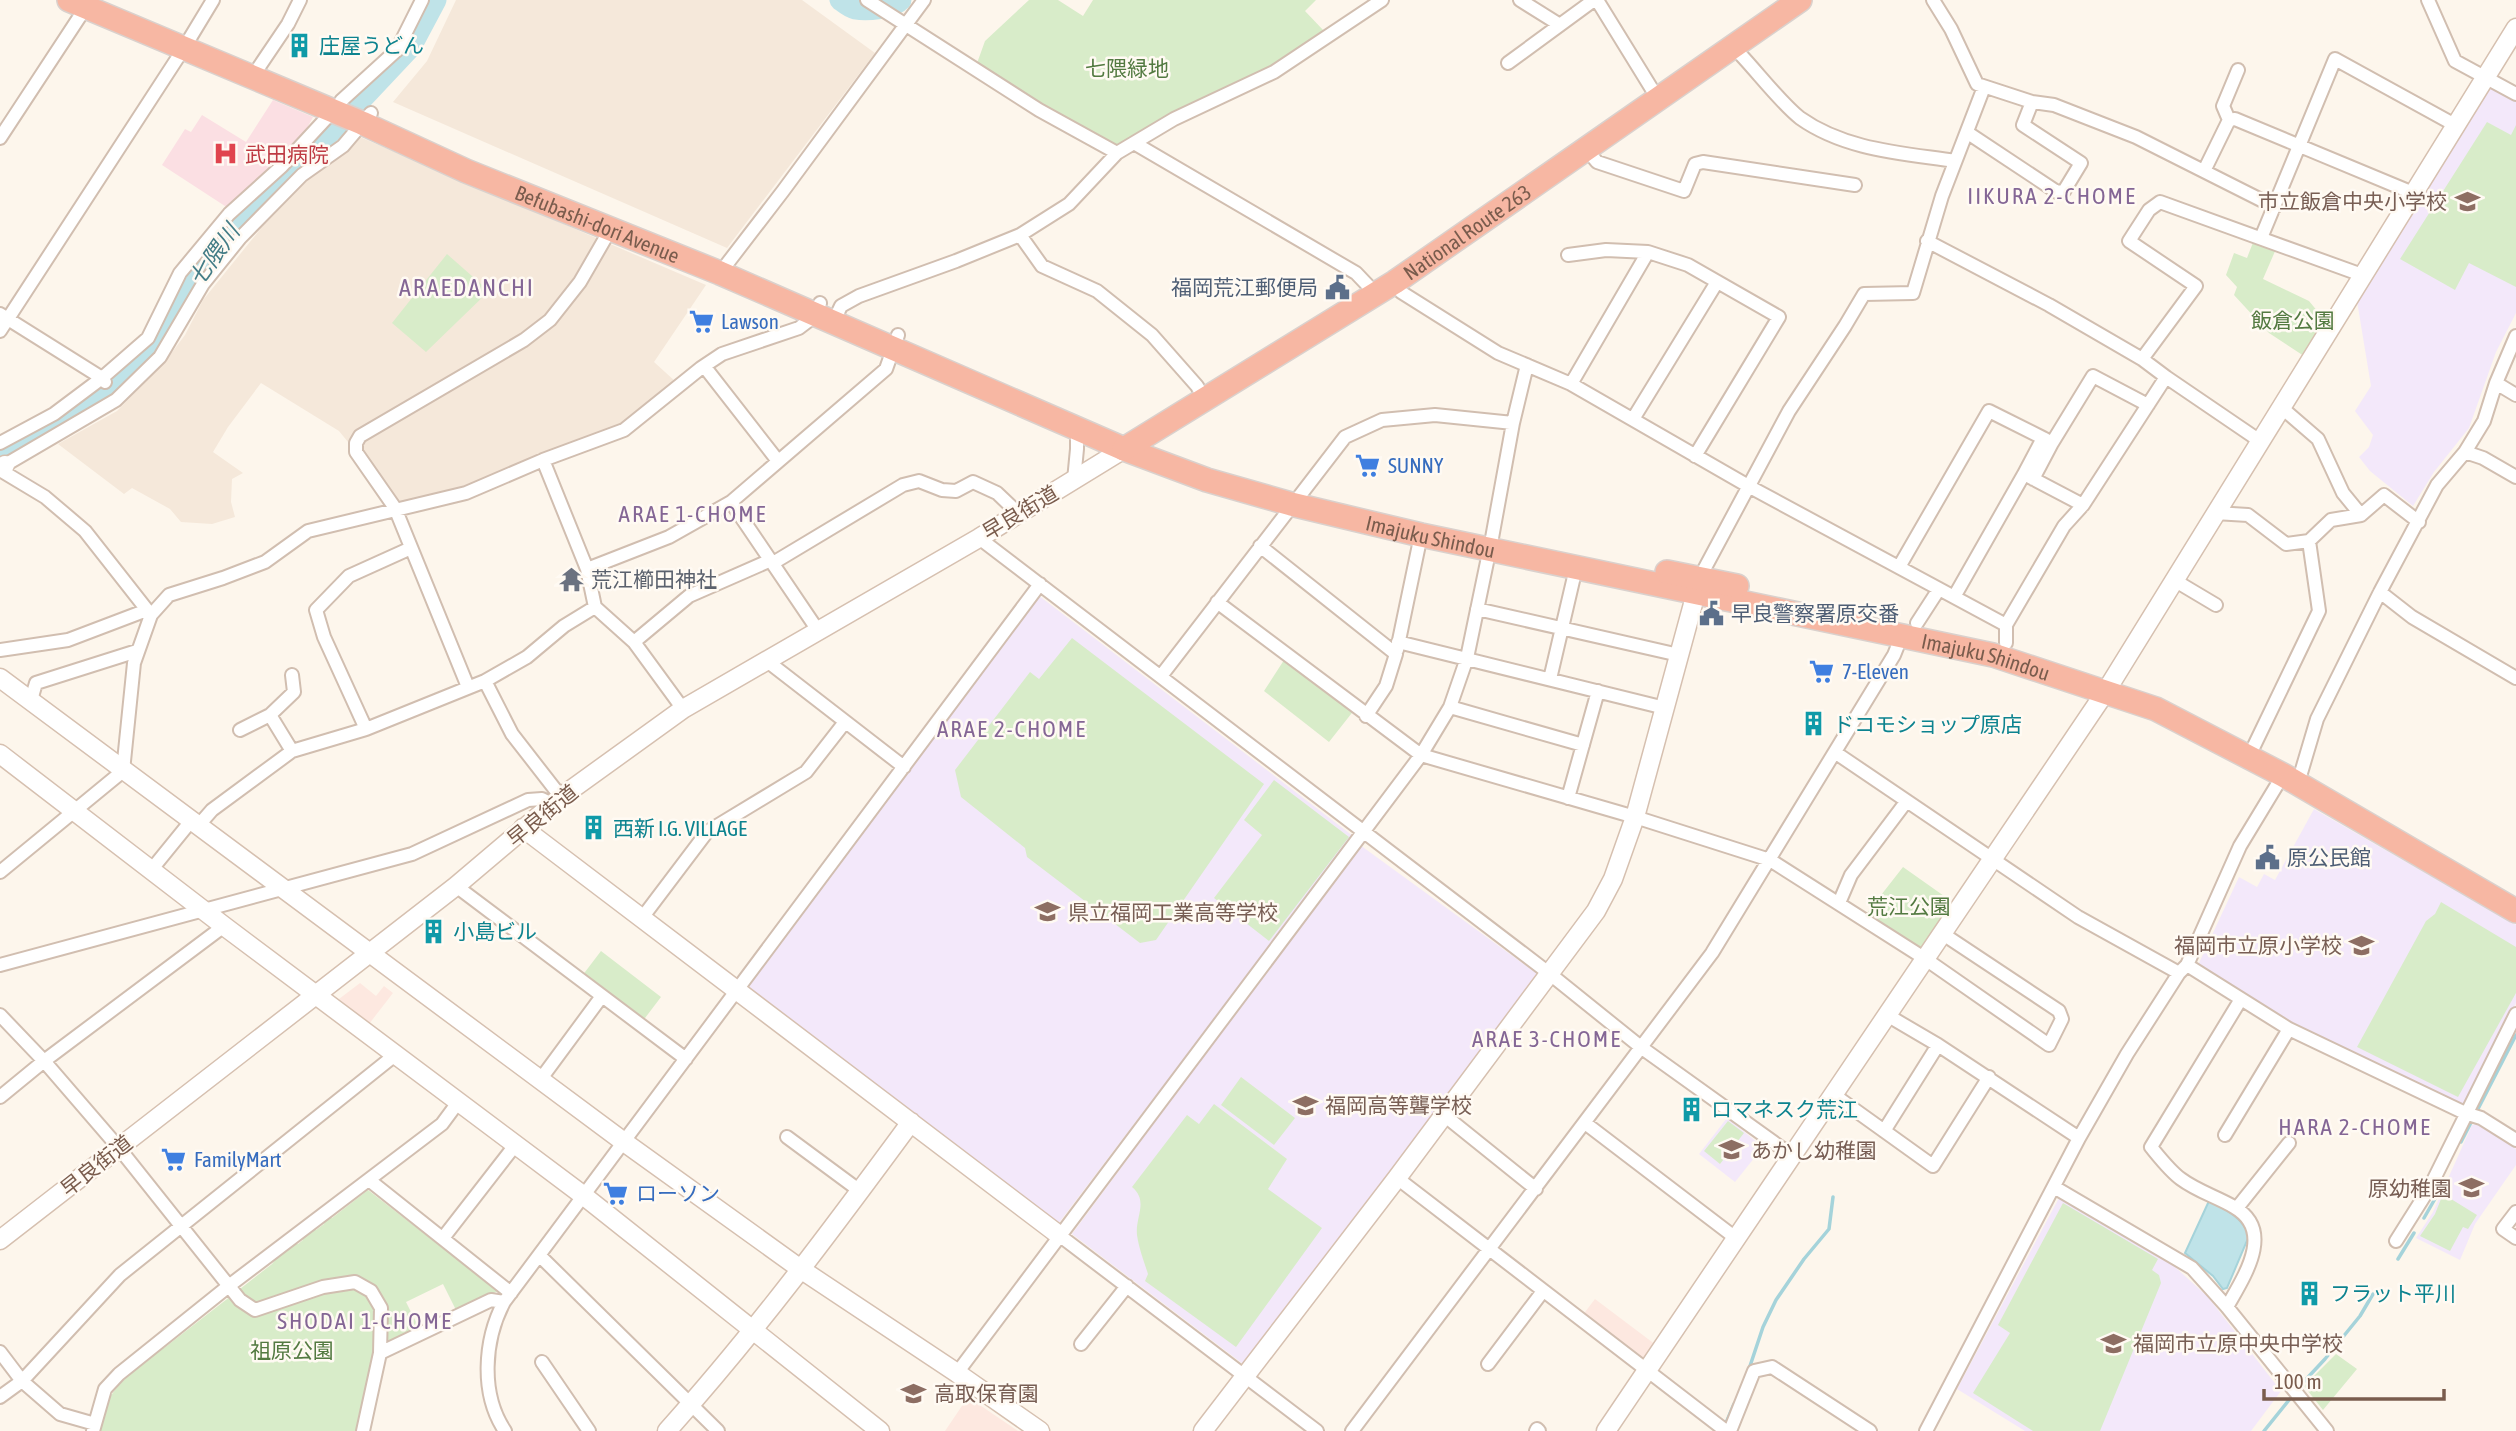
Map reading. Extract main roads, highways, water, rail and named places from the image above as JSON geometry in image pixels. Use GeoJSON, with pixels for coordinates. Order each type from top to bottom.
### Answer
{"type":"FeatureCollection","features":[{"type":"Feature","properties":{"kind":"highway","name":"National Route 263"},"geometry":{"type":"LineString","coordinates":[[1131,445],[1386,288],[1800,0]]}},
{"type":"Feature","properties":{"kind":"highway","name":"Befubashi-dori Avenue"},"geometry":{"type":"LineString","coordinates":[[86,2],[723,268],[1131,445]]}},
{"type":"Feature","properties":{"kind":"highway","name":"Befubashi-dori Avenue"},"geometry":{"type":"LineString","coordinates":[[187,44],[259,66],[466,171],[610,230],[723,268]]}},
{"type":"Feature","properties":{"kind":"highway","name":"Befubashi-dori Avenue"},"geometry":{"type":"LineString","coordinates":[[895,341],[1077,428],[1131,445]]}},
{"type":"Feature","properties":{"kind":"highway","name":"Imajuku Shindou"},"geometry":{"type":"LineString","coordinates":[[1131,445],[1207,480],[1423,525],[1576,568],[1697,587]]}},
{"type":"Feature","properties":{"kind":"highway","name":"Imajuku Shindou"},"geometry":{"type":"LineString","coordinates":[[1295,500],[1421,536],[1491,543],[1909,629],[1993,655],[2110,684],[2146,690],[2254,746],[2292,774],[2516,911]]}},
{"type":"Feature","properties":{"kind":"highway","name":"Imajuku Shindou"},"geometry":{"type":"LineString","coordinates":[[1909,629],[2006,634],[2292,774],[2516,896]]}},
{"type":"Feature","properties":{"kind":"water"},"geometry":{"type":"Polygon","coordinates":[[[2209,1201],[2238,1219],[2249,1236],[2227,1288],[2223,1289],[2213,1276],[2185,1253],[2209,1201]]]}},
{"type":"Feature","properties":{"kind":"waterway","name":"七隈川"},"geometry":{"type":"LineString","coordinates":[[0,456],[99,397],[138,362],[157,342],[185,290],[223,235],[333,130],[411,47],[436,0]]}},
{"type":"Feature","properties":{"kind":"waterway","name":"七隈川"},"geometry":{"type":"LineString","coordinates":[[840,0],[853,8],[866,10],[886,7],[901,0]]}},
{"type":"Feature","properties":{"kind":"waterway"},"geometry":{"type":"LineString","coordinates":[[2461,1142],[2516,1035]]}},
{"type":"Feature","properties":{"kind":"waterway"},"geometry":{"type":"LineString","coordinates":[[1748,1372],[1763,1327],[1776,1300],[1829,1229],[1833,1197]]}},
{"type":"Feature","properties":{"kind":"waterway"},"geometry":{"type":"LineString","coordinates":[[2424,1218],[2436,1197]]}},
{"type":"Feature","properties":{"kind":"waterway"},"geometry":{"type":"LineString","coordinates":[[2398,1259],[2414,1233]]}},
{"type":"Feature","properties":{"kind":"waterway"},"geometry":{"type":"LineString","coordinates":[[2297,1389],[2360,1316],[2373,1294]]}},
{"type":"Feature","properties":{"kind":"waterway"},"geometry":{"type":"LineString","coordinates":[[2264,1431],[2293,1395]]}},
{"type":"Feature","properties":{"kind":"waterway"},"geometry":{"type":"LineString","coordinates":[[1726,1423],[1734,1404]]}},
{"type":"Feature","properties":{"kind":"place","name":"庄屋うどん"},"geometry":{"type":"Point","coordinates":[299,45]}},
{"type":"Feature","properties":{"kind":"place","name":"武田病院"},"geometry":{"type":"Point","coordinates":[225,154]}},
{"type":"Feature","properties":{"kind":"place","name":"市立飯倉中央小学校"},"geometry":{"type":"Point","coordinates":[2467,201]}},
{"type":"Feature","properties":{"kind":"place","name":"福岡荒江郵便局"},"geometry":{"type":"Point","coordinates":[1338,287]}},
{"type":"Feature","properties":{"kind":"place","name":"Lawson"},"geometry":{"type":"Point","coordinates":[701,321]}},
{"type":"Feature","properties":{"kind":"place","name":"SUNNY"},"geometry":{"type":"Point","coordinates":[1368,465]}},
{"type":"Feature","properties":{"kind":"place","name":"荒江櫛田神社"},"geometry":{"type":"Point","coordinates":[571,579]}},
{"type":"Feature","properties":{"kind":"place","name":"早良警察署原交番"},"geometry":{"type":"Point","coordinates":[1711,613]}},
{"type":"Feature","properties":{"kind":"place","name":"7-Eleven"},"geometry":{"type":"Point","coordinates":[1822,671]}},
{"type":"Feature","properties":{"kind":"place","name":"ドコモショップ原店"},"geometry":{"type":"Point","coordinates":[1813,724]}},
{"type":"Feature","properties":{"kind":"place","name":"西新 I.G. VILLAGE"},"geometry":{"type":"Point","coordinates":[593,828]}},
{"type":"Feature","properties":{"kind":"place","name":"原公民館"},"geometry":{"type":"Point","coordinates":[2267,857]}},
{"type":"Feature","properties":{"kind":"place","name":"県立福岡工業高等学校"},"geometry":{"type":"Point","coordinates":[1048,912]}},
{"type":"Feature","properties":{"kind":"place","name":"小島ビル"},"geometry":{"type":"Point","coordinates":[433,931]}},
{"type":"Feature","properties":{"kind":"place","name":"福岡市立原小学校"},"geometry":{"type":"Point","coordinates":[2362,945]}},
{"type":"Feature","properties":{"kind":"place","name":"福岡高等聾学校"},"geometry":{"type":"Point","coordinates":[1305,1105]}},
{"type":"Feature","properties":{"kind":"place","name":"ロマネスク荒江"},"geometry":{"type":"Point","coordinates":[1691,1109]}},
{"type":"Feature","properties":{"kind":"place","name":"あかし幼稚園"},"geometry":{"type":"Point","coordinates":[1731,1150]}},
{"type":"Feature","properties":{"kind":"place","name":"FamilyMart"},"geometry":{"type":"Point","coordinates":[174,1159]}},
{"type":"Feature","properties":{"kind":"place","name":"原幼稚園"},"geometry":{"type":"Point","coordinates":[2472,1188]}},
{"type":"Feature","properties":{"kind":"place","name":"ローソン"},"geometry":{"type":"Point","coordinates":[616,1193]}},
{"type":"Feature","properties":{"kind":"place","name":"フラット平川"},"geometry":{"type":"Point","coordinates":[2310,1293]}},
{"type":"Feature","properties":{"kind":"place","name":"福岡市立原中央中学校"},"geometry":{"type":"Point","coordinates":[2113,1343]}},
{"type":"Feature","properties":{"kind":"place","name":"高取保育園"},"geometry":{"type":"Point","coordinates":[914,1393]}},
{"type":"Feature","properties":{"kind":"district","name":"IIKURA 2-CHOME"},"geometry":{"type":"Point","coordinates":[2052,196]}},
{"type":"Feature","properties":{"kind":"district","name":"ARAEDANCHI"},"geometry":{"type":"Point","coordinates":[467,287]}},
{"type":"Feature","properties":{"kind":"district","name":"ARAE 1-CHOME"},"geometry":{"type":"Point","coordinates":[693,514]}},
{"type":"Feature","properties":{"kind":"district","name":"ARAE 2-CHOME"},"geometry":{"type":"Point","coordinates":[1012,729]}},
{"type":"Feature","properties":{"kind":"district","name":"ARAE 3-CHOME"},"geometry":{"type":"Point","coordinates":[1547,1039]}},
{"type":"Feature","properties":{"kind":"district","name":"HARA 2-CHOME"},"geometry":{"type":"Point","coordinates":[2355,1127]}},
{"type":"Feature","properties":{"kind":"district","name":"SHODAI 1-CHOME"},"geometry":{"type":"Point","coordinates":[365,1321]}},
{"type":"Feature","properties":{"kind":"park label","name":"七隈緑地"},"geometry":{"type":"Point","coordinates":[1127,68]}},
{"type":"Feature","properties":{"kind":"park label","name":"飯倉公園"},"geometry":{"type":"Point","coordinates":[2293,320]}},
{"type":"Feature","properties":{"kind":"park label","name":"荒江公園"},"geometry":{"type":"Point","coordinates":[1909,906]}},
{"type":"Feature","properties":{"kind":"park label","name":"祖原公園"},"geometry":{"type":"Point","coordinates":[292,1350]}}]}
